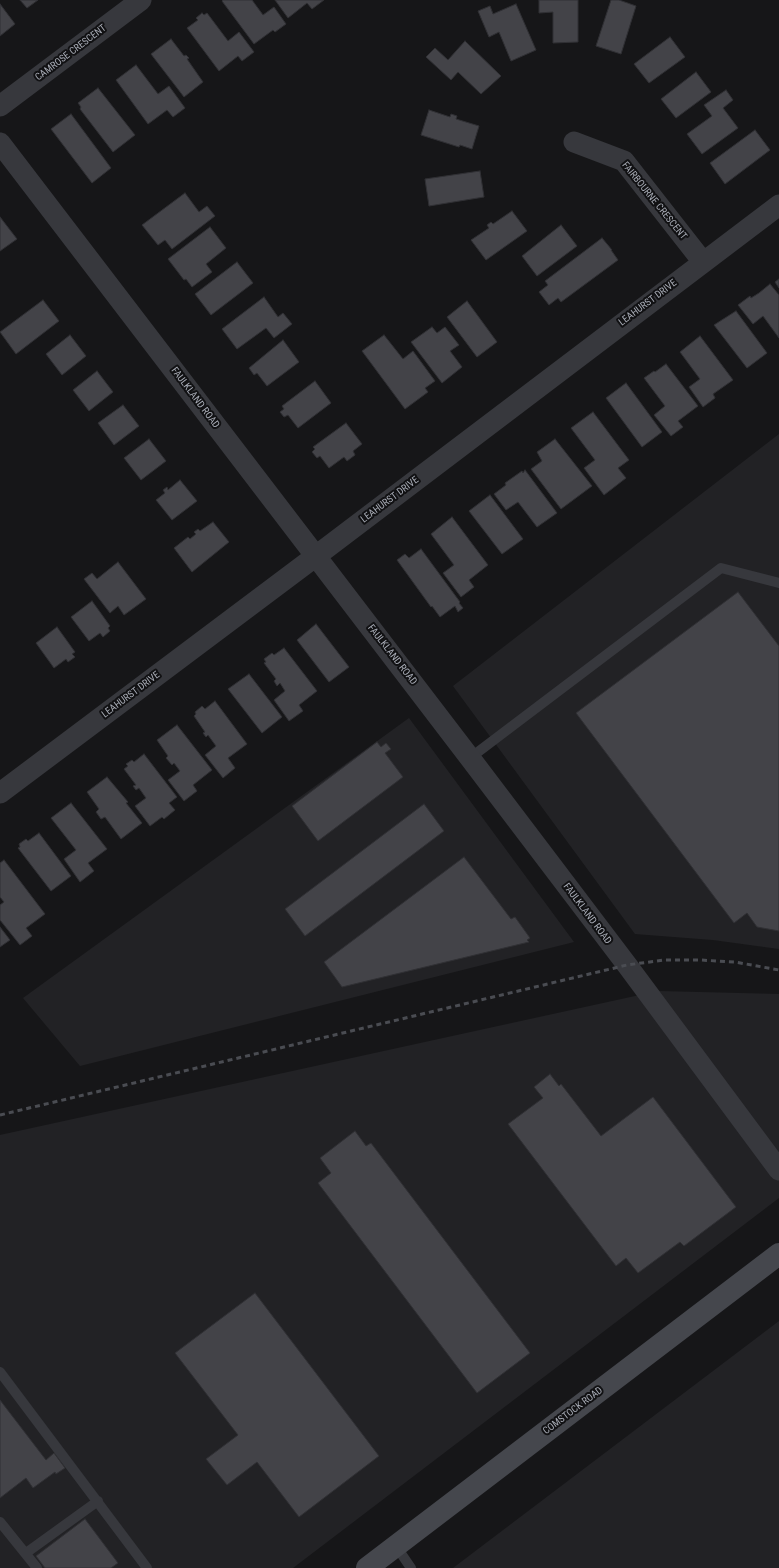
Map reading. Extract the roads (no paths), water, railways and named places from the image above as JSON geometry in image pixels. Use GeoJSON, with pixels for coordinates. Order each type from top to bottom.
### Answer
{"type":"FeatureCollection","features":[{"type":"Feature","properties":{"kind":"street","name":"CAMROSE CRESCENT"},"geometry":{"type":"LineString","coordinates":[[0,106],[141,0]]}},
{"type":"Feature","properties":{"kind":"street","name":"FAIRBOURNE CRESCENT"},"geometry":{"type":"LineString","coordinates":[[574,142],[624,161],[703,262]]}},
{"type":"Feature","properties":{"kind":"street","name":"FAULKLAND ROAD"},"geometry":{"type":"LineString","coordinates":[[0,143],[470,758],[632,972],[779,1170]]}},
{"type":"Feature","properties":{"kind":"street","name":"LEAHURST DRIVE"},"geometry":{"type":"LineString","coordinates":[[0,793],[316,556],[779,205]]}},
{"type":"Feature","properties":{"kind":"street","name":"COMSTOCK ROAD"},"geometry":{"type":"LineString","coordinates":[[367,1568],[779,1254]]}},
{"type":"Feature","properties":{"kind":"lane"},"geometry":{"type":"LineString","coordinates":[[470,758],[721,568],[779,583]]}},
{"type":"Feature","properties":{"kind":"lane"},"geometry":{"type":"LineString","coordinates":[[0,1372],[147,1568]]}},
{"type":"Feature","properties":{"kind":"lane"},"geometry":{"type":"LineString","coordinates":[[26,1553],[98,1501]]}},
{"type":"Feature","properties":{"kind":"lane"},"geometry":{"type":"LineString","coordinates":[[0,1522],[37,1568]]}},
{"type":"Feature","properties":{"kind":"lane"},"geometry":{"type":"LineString","coordinates":[[396,1546],[411,1568]]}},
{"type":"Feature","properties":{"kind":"railway"},"geometry":{"type":"LineString","coordinates":[[0,1115],[627,965],[664,960],[700,960],[735,962],[779,970]]}}]}
